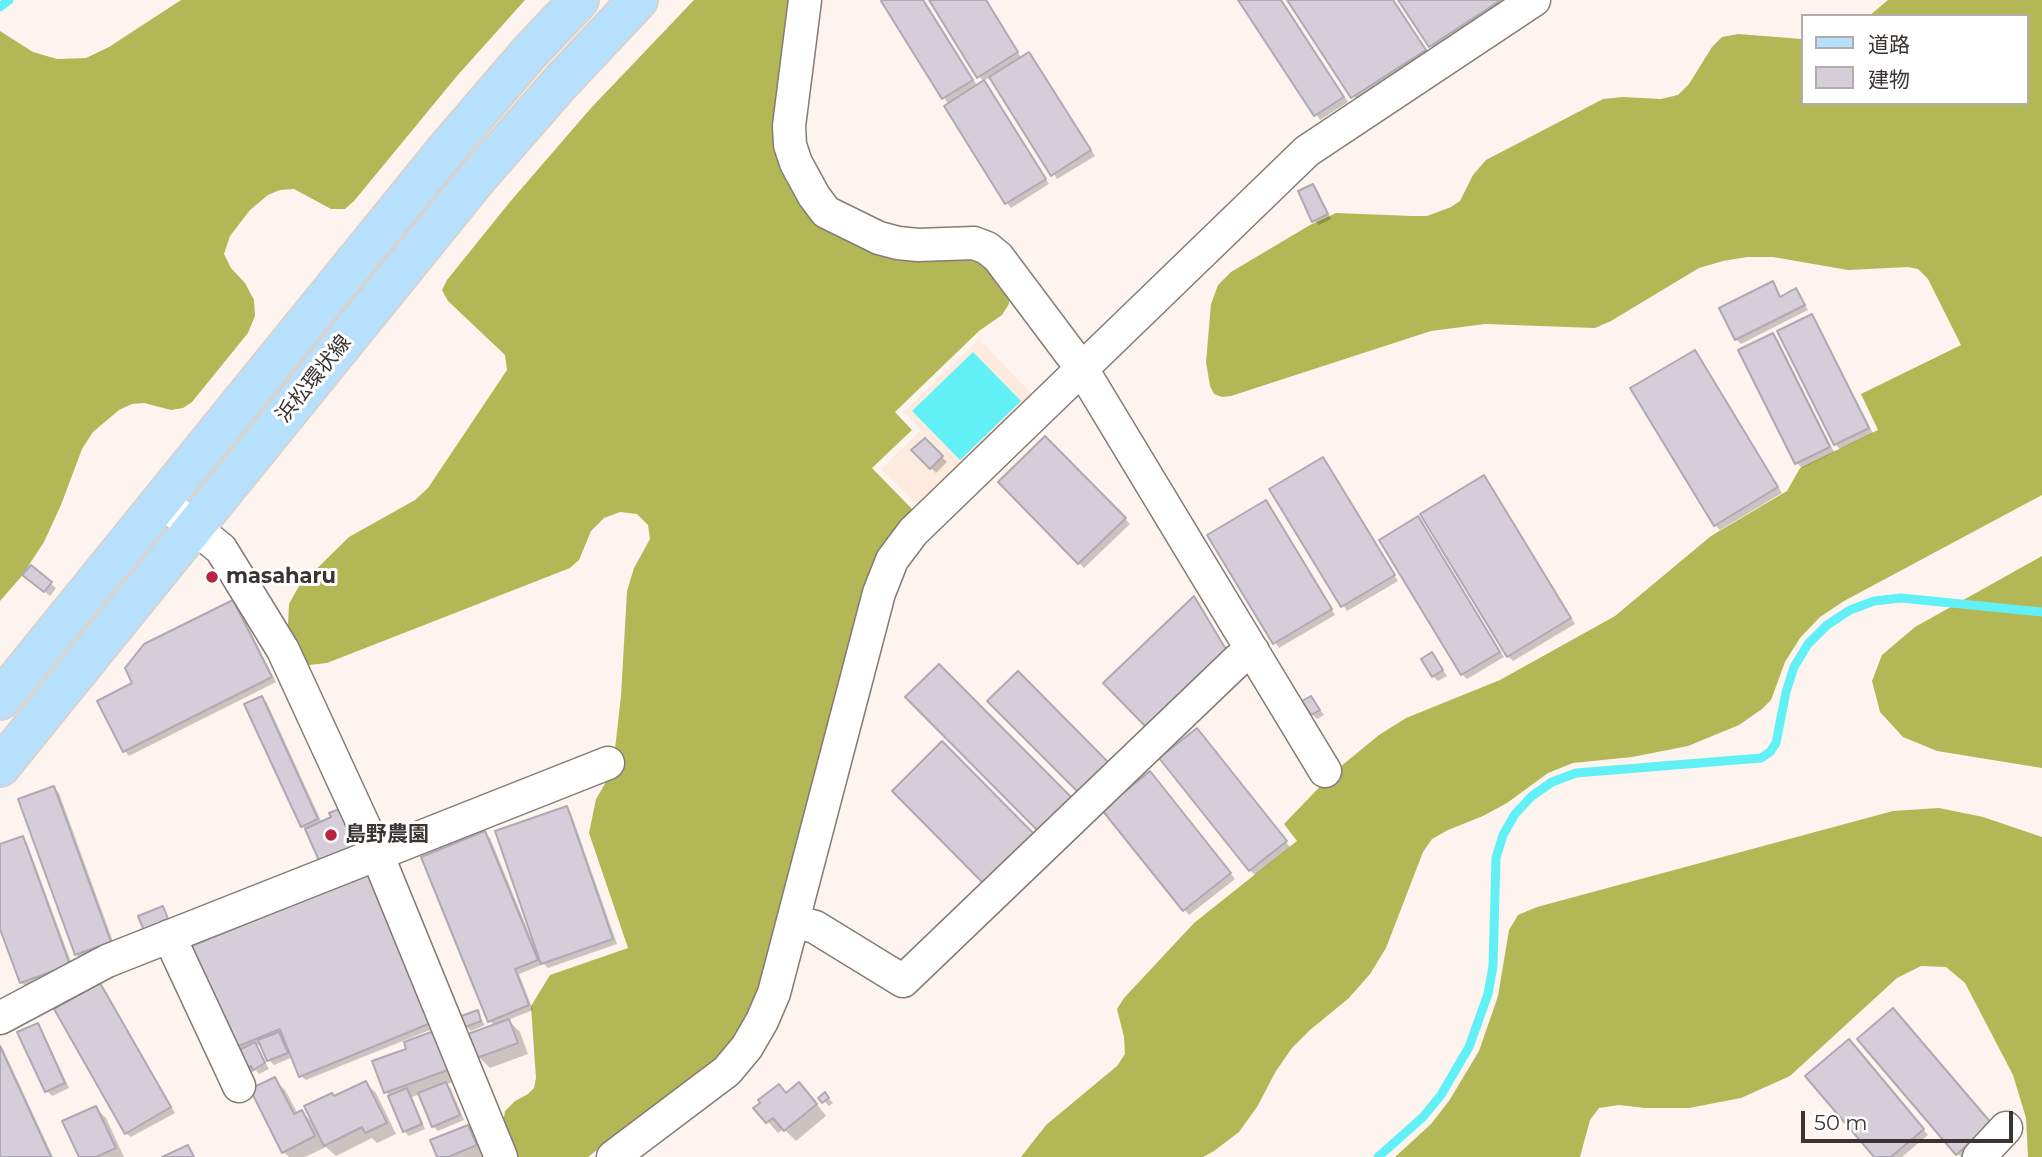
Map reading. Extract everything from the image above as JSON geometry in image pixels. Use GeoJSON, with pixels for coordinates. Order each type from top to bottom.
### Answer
{"type":"FeatureCollection","features":[{"type":"Feature","properties":{"kind":"main road","name":"浜松環状線"},"geometry":{"type":"LineString","coordinates":[[0,700],[163,502],[445,150],[579,0]]}},
{"type":"Feature","properties":{"kind":"main road","name":"浜松環状線"},"geometry":{"type":"LineString","coordinates":[[0,766],[519,129],[638,0]]}},
{"type":"Feature","properties":{"kind":"street"},"geometry":{"type":"LineString","coordinates":[[805,0],[789,126],[790,145],[796,163],[814,196],[826,212],[879,238],[898,243],[974,243],[987,248],[998,257],[1082,369],[1325,771]]}},
{"type":"Feature","properties":{"kind":"street"},"geometry":{"type":"LineString","coordinates":[[613,1157],[727,1071],[747,1048],[762,1021],[774,993],[879,593],[892,559],[914,532],[1307,151],[1534,0]]}},
{"type":"Feature","properties":{"kind":"street"},"geometry":{"type":"LineString","coordinates":[[163,502],[221,549],[283,650],[377,854],[501,1157]]}},
{"type":"Feature","properties":{"kind":"street"},"geometry":{"type":"LineString","coordinates":[[793,921],[815,926],[903,981],[1238,660],[1253,652]]}},
{"type":"Feature","properties":{"kind":"street"},"geometry":{"type":"LineString","coordinates":[[0,1018],[107,961],[608,763]]}},
{"type":"Feature","properties":{"kind":"street"},"geometry":{"type":"LineString","coordinates":[[169,936],[239,1086]]}},
{"type":"Feature","properties":{"kind":"street"},"geometry":{"type":"LineString","coordinates":[[1979,1157],[2006,1128]]}},
{"type":"Feature","properties":{"kind":"shaded area"},"geometry":{"type":"Polygon","coordinates":[[[181,0],[525,0],[345,209],[331,209],[294,189],[280,190],[268,195],[250,210],[230,236],[224,254],[254,300],[255,316],[248,333],[192,402],[183,408],[171,410],[144,403],[132,404],[119,410],[93,432],[82,449],[44,542],[21,577],[0,601],[0,31],[33,52],[57,59],[86,58],[109,47],[181,0]]]}},
{"type":"Feature","properties":{"kind":"shaded area"},"geometry":{"type":"Polygon","coordinates":[[[694,0],[796,0],[807,200],[972,251],[1009,291],[1009,304],[1002,315],[979,331],[895,412],[912,430],[872,468],[914,511],[760,988],[735,1039],[716,1060],[588,1157],[513,1157],[503,1124],[505,1111],[534,1088],[536,1078],[531,1006],[550,975],[628,948],[589,833],[596,799],[610,775],[615,749],[627,591],[634,568],[650,539],[648,525],[637,514],[620,512],[604,518],[591,531],[579,560],[570,568],[327,663],[309,665],[298,656],[288,625],[289,604],[299,586],[349,537],[415,500],[428,488],[507,370],[505,355],[448,301],[442,290],[447,280],[591,108],[694,0]]]}},
{"type":"Feature","properties":{"kind":"shaded area"},"geometry":{"type":"Polygon","coordinates":[[[1888,0],[2042,0],[2042,495],[1844,601],[1820,617],[1800,638],[1785,662],[1771,700],[1739,725],[1688,746],[1632,757],[1573,763],[1548,773],[1507,803],[1483,816],[1432,839],[1423,852],[1386,948],[1370,974],[1349,998],[1292,1048],[1239,1132],[1214,1151],[1203,1157],[1021,1157],[1046,1125],[1117,1066],[1125,1054],[1117,1009],[1124,998],[1194,923],[1297,841],[1284,824],[1335,771],[1379,735],[1406,718],[1500,680],[1615,616],[1711,536],[1787,491],[1800,468],[1878,430],[1861,394],[1961,345],[1928,279],[1918,269],[1908,267],[1848,270],[1773,257],[1747,257],[1699,268],[1595,328],[1485,324],[1431,331],[1222,397],[1214,394],[1210,386],[1206,362],[1211,304],[1218,285],[1231,272],[1310,225],[1336,213],[1427,216],[1451,207],[1460,201],[1473,175],[1486,160],[1603,99],[1661,99],[1678,95],[1689,84],[1712,47],[1722,37],[1738,34],[1800,39],[1800,105],[2028,105],[2028,14],[1871,14],[1888,0]]]}},
{"type":"Feature","properties":{"kind":"shaded area"},"geometry":{"type":"Polygon","coordinates":[[[979,339],[1033,395],[918,507],[881,469],[921,430],[904,412],[979,339]]]}},
{"type":"Feature","properties":{"kind":"shaded area"},"geometry":{"type":"Polygon","coordinates":[[[2042,556],[2042,768],[1937,751],[1903,737],[1880,712],[1872,681],[1882,655],[1915,627],[2042,556]]]}},
{"type":"Feature","properties":{"kind":"shaded area"},"geometry":{"type":"Polygon","coordinates":[[[1939,808],[1983,817],[2042,837],[2042,1157],[2028,1157],[2026,1118],[2013,1075],[1965,983],[1946,967],[1921,966],[1897,978],[1790,1076],[1741,1098],[1689,1108],[1619,1105],[1599,1108],[1590,1120],[1580,1157],[1395,1157],[1431,1124],[1449,1101],[1479,1051],[1498,996],[1509,930],[1518,915],[1537,907],[1893,811],[1939,808]]]}},
{"type":"Feature","properties":{"kind":"water"},"geometry":{"type":"Polygon","coordinates":[[[973,352],[1021,401],[960,460],[912,411],[973,352]]]}},
{"type":"Feature","properties":{"kind":"building"},"geometry":{"type":"Polygon","coordinates":[[[923,0],[973,80],[942,99],[881,1],[923,0]]]}},
{"type":"Feature","properties":{"kind":"building"},"geometry":{"type":"Polygon","coordinates":[[[929,0],[986,0],[1018,52],[977,78],[929,0]]]}},
{"type":"Feature","properties":{"kind":"building"},"geometry":{"type":"Polygon","coordinates":[[[1238,0],[1281,0],[1344,97],[1314,116],[1238,0]]]}},
{"type":"Feature","properties":{"kind":"building"},"geometry":{"type":"Polygon","coordinates":[[[1287,0],[1393,0],[1426,50],[1351,98],[1287,0]]]}},
{"type":"Feature","properties":{"kind":"building"},"geometry":{"type":"Polygon","coordinates":[[[1398,0],[1501,0],[1429,47],[1398,0]]]}},
{"type":"Feature","properties":{"kind":"building"},"geometry":{"type":"Polygon","coordinates":[[[1029,52],[1091,150],[1051,176],[989,77],[1029,52]]]}},
{"type":"Feature","properties":{"kind":"building"},"geometry":{"type":"Polygon","coordinates":[[[984,80],[1046,179],[1005,204],[944,106],[984,80]]]}},
{"type":"Feature","properties":{"kind":"building"},"geometry":{"type":"Polygon","coordinates":[[[1313,184],[1328,214],[1312,222],[1298,191],[1313,184]]]}},
{"type":"Feature","properties":{"kind":"building"},"geometry":{"type":"Polygon","coordinates":[[[1773,281],[1780,297],[1796,288],[1805,305],[1735,340],[1719,308],[1773,281]]]}},
{"type":"Feature","properties":{"kind":"building"},"geometry":{"type":"Polygon","coordinates":[[[1812,314],[1869,428],[1834,445],[1777,331],[1812,314]]]}},
{"type":"Feature","properties":{"kind":"building"},"geometry":{"type":"Polygon","coordinates":[[[1773,333],[1830,447],[1795,464],[1738,350],[1773,333]]]}},
{"type":"Feature","properties":{"kind":"building"},"geometry":{"type":"Polygon","coordinates":[[[1695,350],[1778,487],[1714,526],[1630,388],[1695,350]]]}},
{"type":"Feature","properties":{"kind":"building"},"geometry":{"type":"Polygon","coordinates":[[[1045,436],[1126,518],[1078,564],[998,482],[1045,436]]]}},
{"type":"Feature","properties":{"kind":"building"},"geometry":{"type":"Polygon","coordinates":[[[925,438],[943,456],[930,469],[911,450],[925,438]]]}},
{"type":"Feature","properties":{"kind":"building"},"geometry":{"type":"Polygon","coordinates":[[[1323,457],[1395,575],[1341,607],[1269,489],[1323,457]]]}},
{"type":"Feature","properties":{"kind":"building"},"geometry":{"type":"Polygon","coordinates":[[[1484,475],[1571,618],[1507,657],[1420,514],[1484,475]]]}},
{"type":"Feature","properties":{"kind":"building"},"geometry":{"type":"Polygon","coordinates":[[[1266,500],[1332,609],[1273,644],[1207,535],[1266,500]]]}},
{"type":"Feature","properties":{"kind":"building"},"geometry":{"type":"Polygon","coordinates":[[[1418,516],[1500,652],[1461,675],[1379,540],[1418,516]]]}},
{"type":"Feature","properties":{"kind":"building"},"geometry":{"type":"Polygon","coordinates":[[[31,565],[52,582],[44,592],[22,575],[31,565]]]}},
{"type":"Feature","properties":{"kind":"building"},"geometry":{"type":"Polygon","coordinates":[[[1194,596],[1227,651],[1147,728],[1103,683],[1194,596]]]}},
{"type":"Feature","properties":{"kind":"building"},"geometry":{"type":"Polygon","coordinates":[[[233,600],[272,677],[123,752],[97,701],[132,683],[125,668],[144,644],[233,600]]]}},
{"type":"Feature","properties":{"kind":"building"},"geometry":{"type":"Polygon","coordinates":[[[1432,652],[1443,670],[1432,677],[1421,659],[1432,652]]]}},
{"type":"Feature","properties":{"kind":"building"},"geometry":{"type":"Polygon","coordinates":[[[939,664],[1074,800],[1040,833],[905,697],[939,664]]]}},
{"type":"Feature","properties":{"kind":"building"},"geometry":{"type":"Polygon","coordinates":[[[1018,671],[1110,764],[1080,794],[987,701],[1018,671]]]}},
{"type":"Feature","properties":{"kind":"building"},"geometry":{"type":"Polygon","coordinates":[[[262,696],[318,819],[301,827],[244,704],[262,696]]]}},
{"type":"Feature","properties":{"kind":"building"},"geometry":{"type":"Polygon","coordinates":[[[1311,696],[1320,710],[1311,715],[1302,701],[1311,696]]]}},
{"type":"Feature","properties":{"kind":"building"},"geometry":{"type":"Polygon","coordinates":[[[1197,728],[1287,841],[1249,871],[1159,758],[1197,728]]]}},
{"type":"Feature","properties":{"kind":"building"},"geometry":{"type":"Polygon","coordinates":[[[942,741],[1036,836],[986,886],[892,791],[942,741]]]}},
{"type":"Feature","properties":{"kind":"building"},"geometry":{"type":"Polygon","coordinates":[[[1150,771],[1231,873],[1183,911],[1102,810],[1150,771]]]}},
{"type":"Feature","properties":{"kind":"building"},"geometry":{"type":"Polygon","coordinates":[[[54,786],[111,942],[75,955],[18,799],[54,786]]]}},
{"type":"Feature","properties":{"kind":"building"},"geometry":{"type":"Polygon","coordinates":[[[567,806],[613,939],[541,964],[495,831],[567,806]]]}},
{"type":"Feature","properties":{"kind":"building","name":"島野農園"},"geometry":{"type":"Polygon","coordinates":[[[342,808],[357,842],[354,850],[321,865],[305,829],[331,817],[329,813],[342,808]]]}},
{"type":"Feature","properties":{"kind":"building"},"geometry":{"type":"Polygon","coordinates":[[[485,831],[538,960],[515,969],[529,1005],[488,1022],[421,857],[485,831]]]}},
{"type":"Feature","properties":{"kind":"building"},"geometry":{"type":"Polygon","coordinates":[[[23,836],[70,965],[20,983],[0,929],[0,844],[23,836]]]}},
{"type":"Feature","properties":{"kind":"building"},"geometry":{"type":"Polygon","coordinates":[[[370,873],[431,1023],[299,1077],[280,1029],[229,1050],[187,948],[370,873]]]}},
{"type":"Feature","properties":{"kind":"building"},"geometry":{"type":"Polygon","coordinates":[[[163,906],[170,924],[145,933],[138,916],[163,906]]]}},
{"type":"Feature","properties":{"kind":"building"},"geometry":{"type":"Polygon","coordinates":[[[100,983],[171,1107],[125,1134],[54,1009],[100,983]]]}},
{"type":"Feature","properties":{"kind":"building"},"geometry":{"type":"Polygon","coordinates":[[[1893,1008],[1992,1124],[1956,1155],[1857,1039],[1893,1008]]]}},
{"type":"Feature","properties":{"kind":"building"},"geometry":{"type":"Polygon","coordinates":[[[478,1010],[481,1021],[465,1027],[461,1016],[478,1010]]]}},
{"type":"Feature","properties":{"kind":"building"},"geometry":{"type":"Polygon","coordinates":[[[509,1019],[518,1043],[477,1058],[468,1034],[509,1019]]]}},
{"type":"Feature","properties":{"kind":"building"},"geometry":{"type":"Polygon","coordinates":[[[38,1023],[65,1083],[45,1092],[17,1032],[38,1023]]]}},
{"type":"Feature","properties":{"kind":"building"},"geometry":{"type":"Polygon","coordinates":[[[434,1031],[448,1070],[384,1093],[372,1061],[406,1049],[404,1042],[434,1031]]]}},
{"type":"Feature","properties":{"kind":"building"},"geometry":{"type":"Polygon","coordinates":[[[279,1032],[288,1053],[267,1061],[258,1040],[279,1032]]]}},
{"type":"Feature","properties":{"kind":"building"},"geometry":{"type":"Polygon","coordinates":[[[1849,1039],[1924,1129],[1891,1157],[1874,1157],[1805,1076],[1849,1039]]]}},
{"type":"Feature","properties":{"kind":"building"},"geometry":{"type":"Polygon","coordinates":[[[255,1042],[265,1063],[253,1070],[251,1066],[239,1071],[231,1054],[255,1042]]]}},
{"type":"Feature","properties":{"kind":"building"},"geometry":{"type":"Polygon","coordinates":[[[0,1046],[51,1157],[0,1155],[0,1046]]]}},
{"type":"Feature","properties":{"kind":"building"},"geometry":{"type":"Polygon","coordinates":[[[275,1077],[294,1114],[302,1110],[315,1136],[282,1153],[250,1089],[275,1077]]]}},
{"type":"Feature","properties":{"kind":"building"},"geometry":{"type":"Polygon","coordinates":[[[366,1081],[387,1123],[365,1133],[362,1127],[324,1146],[304,1106],[366,1081]]]}},
{"type":"Feature","properties":{"kind":"building"},"geometry":{"type":"Polygon","coordinates":[[[446,1082],[460,1115],[432,1127],[418,1093],[446,1082]]]}},
{"type":"Feature","properties":{"kind":"building"},"geometry":{"type":"Polygon","coordinates":[[[799,1082],[817,1104],[784,1131],[773,1118],[766,1123],[753,1108],[760,1103],[758,1100],[779,1084],[786,1093],[799,1082]]]}},
{"type":"Feature","properties":{"kind":"building"},"geometry":{"type":"Polygon","coordinates":[[[407,1088],[422,1124],[403,1132],[388,1096],[407,1088]]]}},
{"type":"Feature","properties":{"kind":"building"},"geometry":{"type":"Polygon","coordinates":[[[825,1092],[829,1098],[822,1103],[818,1098],[825,1092]]]}},
{"type":"Feature","properties":{"kind":"building"},"geometry":{"type":"Polygon","coordinates":[[[96,1106],[116,1148],[96,1157],[79,1157],[62,1121],[96,1106]]]}},
{"type":"Feature","properties":{"kind":"building"},"geometry":{"type":"Polygon","coordinates":[[[468,1125],[477,1145],[448,1157],[437,1157],[430,1140],[468,1125]]]}},
{"type":"Feature","properties":{"kind":"building"},"geometry":{"type":"Polygon","coordinates":[[[188,1145],[194,1157],[162,1157],[188,1145]]]}},
{"type":"Feature","properties":{"kind":"waterway"},"geometry":{"type":"LineString","coordinates":[[0,7],[9,0]]}},
{"type":"Feature","properties":{"kind":"waterway"},"geometry":{"type":"LineString","coordinates":[[1378,1157],[1423,1117],[1441,1095],[1469,1047],[1488,994],[1493,966],[1496,858],[1503,835],[1515,814],[1532,796],[1552,782],[1576,773],[1761,758],[1770,752],[1776,743],[1794,667],[1808,644],[1827,625],[1850,610],[1874,601],[1901,598],[2042,612]]}},
{"type":"Feature","properties":{"kind":"place","name":"masaharu"},"geometry":{"type":"Point","coordinates":[212,577]}},
{"type":"Feature","properties":{"kind":"place","name":"島野農園"},"geometry":{"type":"Point","coordinates":[331,835]}}]}
